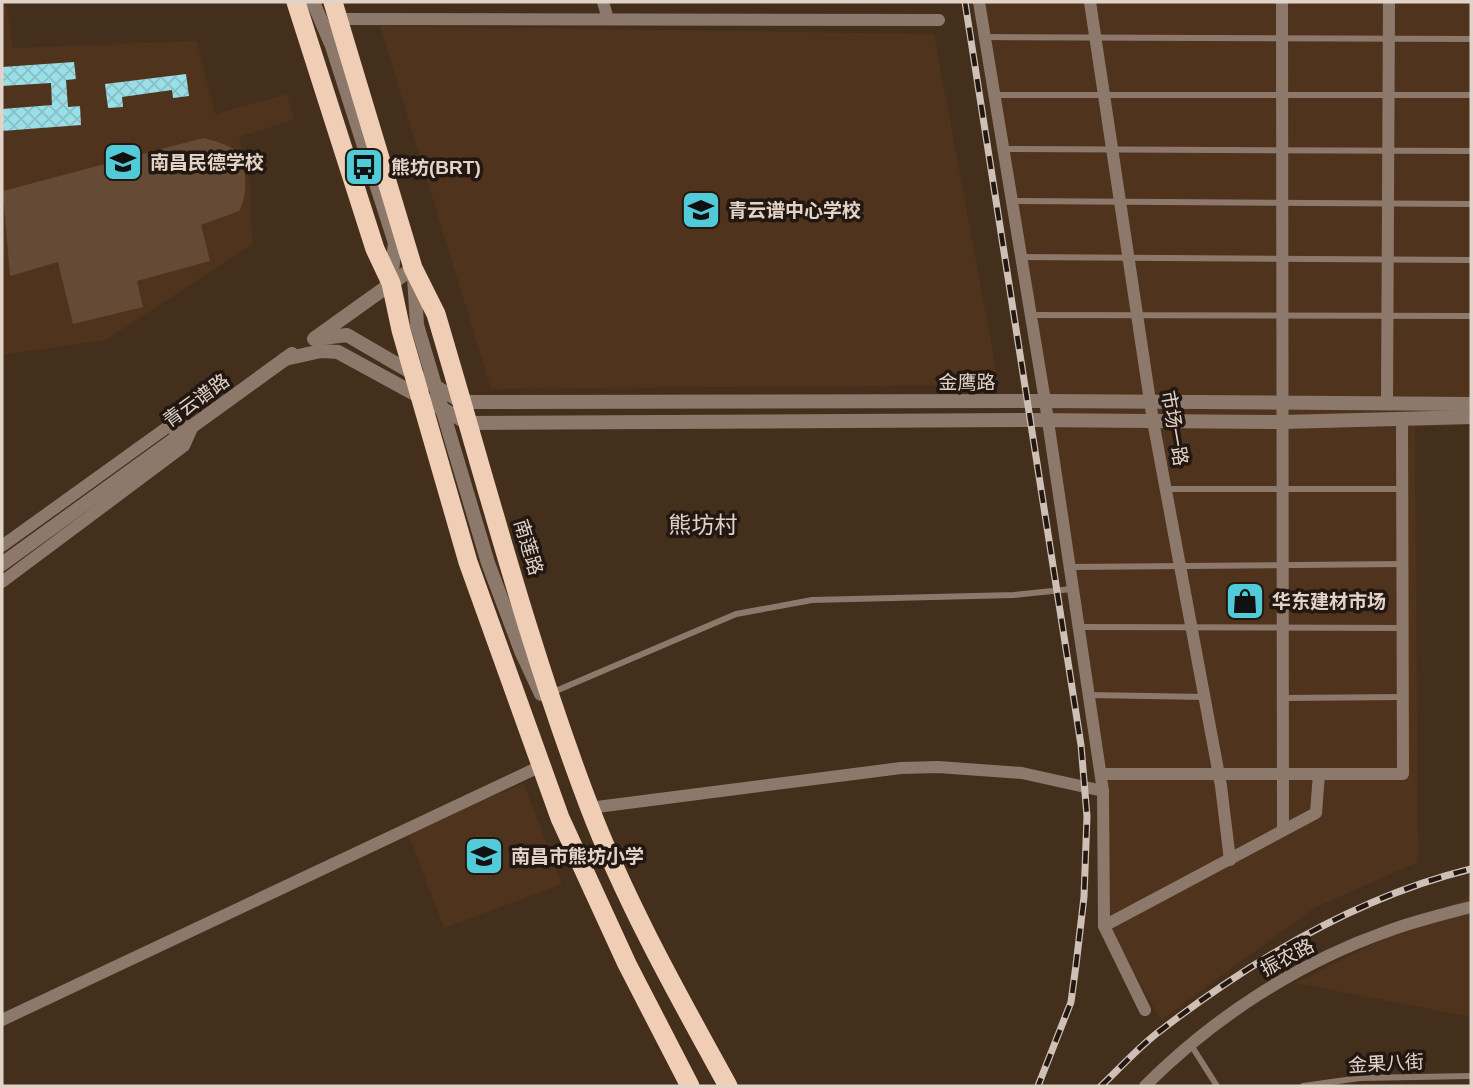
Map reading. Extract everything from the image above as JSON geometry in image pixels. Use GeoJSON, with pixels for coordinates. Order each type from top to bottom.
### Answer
{"type":"FeatureCollection","features":[{"type":"Feature","properties":{"kind":"highway"},"geometry":{"type":"LineString","coordinates":[[296,2],[375,249],[391,284],[413,374],[427,391],[468,562],[541,766],[560,818],[627,964],[690,1086]]}},
{"type":"Feature","properties":{"kind":"highway","name":"南莲路"},"geometry":{"type":"LineString","coordinates":[[335,10],[413,268],[436,314],[549,693],[589,808],[624,888],[728,1086]]}},
{"type":"Feature","properties":{"kind":"street"},"geometry":{"type":"LineString","coordinates":[[313,2],[332,46],[395,243],[391,284]]}},
{"type":"Feature","properties":{"kind":"street"},"geometry":{"type":"LineString","coordinates":[[603,2],[608,19]]}},
{"type":"Feature","properties":{"kind":"street"},"geometry":{"type":"LineString","coordinates":[[979,2],[1045,401],[1101,774],[1104,926],[1145,1010]]}},
{"type":"Feature","properties":{"kind":"street","name":"市场一路"},"geometry":{"type":"LineString","coordinates":[[1090,2],[1153,421],[1219,774],[1230,860]]}},
{"type":"Feature","properties":{"kind":"street"},"geometry":{"type":"LineString","coordinates":[[1282,2],[1283,830]]}},
{"type":"Feature","properties":{"kind":"street"},"geometry":{"type":"LineString","coordinates":[[1387,404],[1389,2]]}},
{"type":"Feature","properties":{"kind":"street"},"geometry":{"type":"LineString","coordinates":[[335,10],[608,19],[939,20]]}},
{"type":"Feature","properties":{"kind":"street"},"geometry":{"type":"LineString","coordinates":[[413,268],[417,325],[427,391],[440,407],[468,423]]}},
{"type":"Feature","properties":{"kind":"street","name":"青云谱路"},"geometry":{"type":"LineString","coordinates":[[2,565],[413,268]]}},
{"type":"Feature","properties":{"kind":"street"},"geometry":{"type":"LineString","coordinates":[[314,339],[347,335],[413,374]]}},
{"type":"Feature","properties":{"kind":"street"},"geometry":{"type":"LineString","coordinates":[[285,359],[321,351],[338,352],[427,391],[462,402]]}},
{"type":"Feature","properties":{"kind":"street","name":"金鹰路"},"geometry":{"type":"LineString","coordinates":[[462,402],[1045,401],[1471,404]]}},
{"type":"Feature","properties":{"kind":"street"},"geometry":{"type":"LineString","coordinates":[[440,407],[488,563],[522,651],[572,760]]}},
{"type":"Feature","properties":{"kind":"street","name":"金鹰路"},"geometry":{"type":"LineString","coordinates":[[468,423],[1283,422],[1471,416]]}},
{"type":"Feature","properties":{"kind":"street"},"geometry":{"type":"LineString","coordinates":[[1101,774],[1403,774],[1402,419]]}},
{"type":"Feature","properties":{"kind":"street"},"geometry":{"type":"LineString","coordinates":[[2,546],[166,428],[193,426],[184,446],[2,582]]}},
{"type":"Feature","properties":{"kind":"street"},"geometry":{"type":"LineString","coordinates":[[2,1020],[541,766]]}},
{"type":"Feature","properties":{"kind":"street"},"geometry":{"type":"LineString","coordinates":[[589,808],[938,767],[1022,773],[1103,790]]}},
{"type":"Feature","properties":{"kind":"street"},"geometry":{"type":"LineString","coordinates":[[1104,926],[1316,813],[1319,774]]}},
{"type":"Feature","properties":{"kind":"street","name":"振农路"},"geometry":{"type":"LineString","coordinates":[[1146,1086],[1172,1060],[1250,999],[1312,964],[1388,930],[1471,908]]}},
{"type":"Feature","properties":{"kind":"lane"},"geometry":{"type":"LineString","coordinates":[[985,37],[1471,39]]}},
{"type":"Feature","properties":{"kind":"lane"},"geometry":{"type":"LineString","coordinates":[[995,95],[1471,95]]}},
{"type":"Feature","properties":{"kind":"lane"},"geometry":{"type":"LineString","coordinates":[[1003,149],[1471,151]]}},
{"type":"Feature","properties":{"kind":"lane"},"geometry":{"type":"LineString","coordinates":[[1012,201],[1471,204]]}},
{"type":"Feature","properties":{"kind":"lane"},"geometry":{"type":"LineString","coordinates":[[1021,257],[1471,260]]}},
{"type":"Feature","properties":{"kind":"lane"},"geometry":{"type":"LineString","coordinates":[[1031,315],[1471,316]]}},
{"type":"Feature","properties":{"kind":"lane"},"geometry":{"type":"LineString","coordinates":[[1166,489],[1402,489]]}},
{"type":"Feature","properties":{"kind":"lane"},"geometry":{"type":"LineString","coordinates":[[1070,567],[1402,564]]}},
{"type":"Feature","properties":{"kind":"lane"},"geometry":{"type":"LineString","coordinates":[[549,693],[736,614],[813,600],[1014,594],[1074,589]]}},
{"type":"Feature","properties":{"kind":"lane"},"geometry":{"type":"LineString","coordinates":[[1079,627],[1403,628]]}},
{"type":"Feature","properties":{"kind":"lane"},"geometry":{"type":"LineString","coordinates":[[1089,695],[1205,696]]}},
{"type":"Feature","properties":{"kind":"lane"},"geometry":{"type":"LineString","coordinates":[[1283,698],[1403,697]]}},
{"type":"Feature","properties":{"kind":"lane"},"geometry":{"type":"LineString","coordinates":[[1191,1045],[1217,1086]]}},
{"type":"Feature","properties":{"kind":"lane","name":"金果八街"},"geometry":{"type":"LineString","coordinates":[[1303,1086],[1471,1076]]}},
{"type":"Feature","properties":{"kind":"shaded area","name":"华东建材市场"},"geometry":{"type":"Polygon","coordinates":[[[974,2],[1471,2],[1471,425],[1415,427],[1418,862],[1314,908],[1161,1020],[1107,926],[1103,776],[974,2]]]}},
{"type":"Feature","properties":{"kind":"shaded area","name":"南昌民德学校"},"geometry":{"type":"Polygon","coordinates":[[[2,3],[7,7],[13,48],[197,41],[215,114],[287,94],[294,120],[239,137],[251,188],[252,244],[106,340],[2,355],[2,3]]]}},
{"type":"Feature","properties":{"kind":"shaded area","name":"青云谱中心学校"},"geometry":{"type":"Polygon","coordinates":[[[380,26],[934,34],[999,385],[491,389],[380,26]]]}},
{"type":"Feature","properties":{"kind":"shaded area"},"geometry":{"type":"Polygon","coordinates":[[[203,138],[224,144],[235,151],[242,164],[245,180],[244,197],[239,211],[201,225],[210,261],[137,281],[143,307],[73,324],[58,262],[10,276],[3,191],[203,138]]]}},
{"type":"Feature","properties":{"kind":"shaded area","name":"南昌市熊坊小学"},"geometry":{"type":"Polygon","coordinates":[[[524,784],[562,884],[444,928],[406,828],[524,784]]]}},
{"type":"Feature","properties":{"kind":"shaded area"},"geometry":{"type":"Polygon","coordinates":[[[1471,895],[1471,1017],[1295,983],[1471,895]]]}},
{"type":"Feature","properties":{"kind":"building"},"geometry":{"type":"Polygon","coordinates":[[[74,62],[76,79],[66,80],[68,107],[80,106],[81,125],[2,131],[2,109],[52,105],[51,83],[2,86],[2,67],[74,62]]]}},
{"type":"Feature","properties":{"kind":"building"},"geometry":{"type":"Polygon","coordinates":[[[186,74],[189,96],[173,98],[172,90],[122,97],[123,107],[108,108],[105,84],[186,74]]]}},
{"type":"Feature","properties":{"kind":"railway"},"geometry":{"type":"LineString","coordinates":[[965,2],[1081,745],[1087,816],[1084,897],[1071,1002],[1038,1086]]}},
{"type":"Feature","properties":{"kind":"railway"},"geometry":{"type":"LineString","coordinates":[[1101,1086],[1156,1034],[1192,1007],[1305,935],[1386,896],[1471,869]]}},
{"type":"Feature","properties":{"kind":"place","name":"南昌民德学校"},"geometry":{"type":"Point","coordinates":[123,162]}},
{"type":"Feature","properties":{"kind":"place","name":"熊坊(BRT)"},"geometry":{"type":"Point","coordinates":[364,167]}},
{"type":"Feature","properties":{"kind":"place","name":"青云谱中心学校"},"geometry":{"type":"Point","coordinates":[701,210]}},
{"type":"Feature","properties":{"kind":"place","name":"华东建材市场"},"geometry":{"type":"Point","coordinates":[1245,601]}},
{"type":"Feature","properties":{"kind":"place","name":"南昌市熊坊小学"},"geometry":{"type":"Point","coordinates":[484,856]}},
{"type":"Feature","properties":{"kind":"district","name":"熊坊村"},"geometry":{"type":"Point","coordinates":[703,525]}}]}
